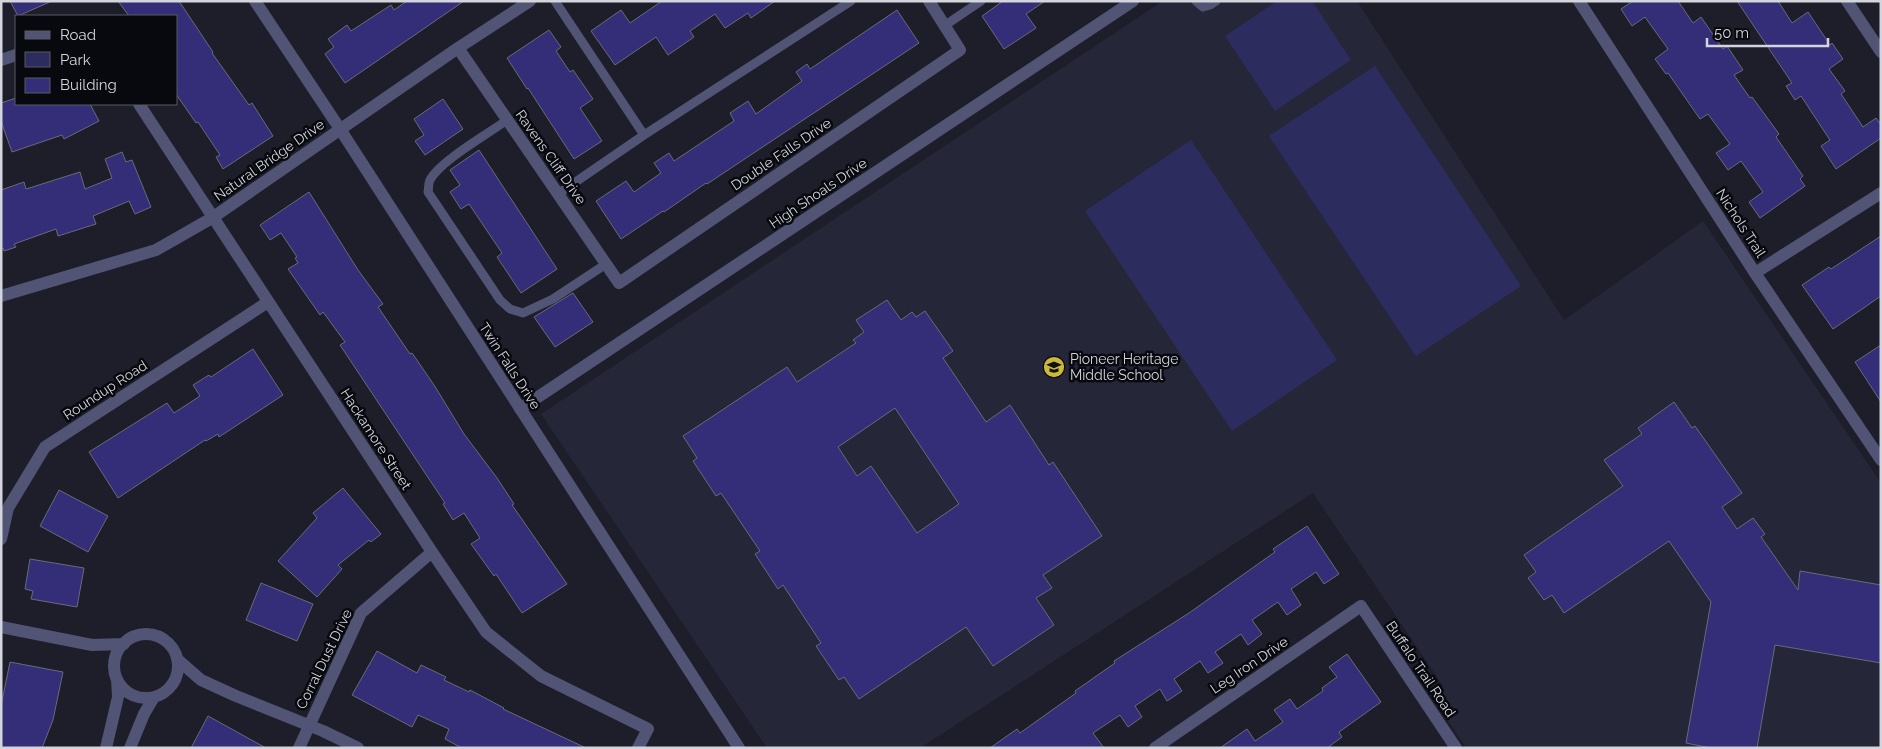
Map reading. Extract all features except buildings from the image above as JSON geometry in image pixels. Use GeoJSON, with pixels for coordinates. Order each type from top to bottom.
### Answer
{"type":"FeatureCollection","features":[{"type":"Feature","properties":{"kind":"street","name":"Twin Falls Drive"},"geometry":{"type":"LineString","coordinates":[[255,1],[340,129],[739,748]]}},
{"type":"Feature","properties":{"kind":"street","name":"Natural Bridge Drive"},"geometry":{"type":"LineString","coordinates":[[1,296],[156,250],[212,218],[458,48],[530,1]]}},
{"type":"Feature","properties":{"kind":"street"},"geometry":{"type":"LineString","coordinates":[[929,1],[944,26]]}},
{"type":"Feature","properties":{"kind":"street","name":"High Shoals Drive"},"geometry":{"type":"LineString","coordinates":[[520,409],[1133,1]]}},
{"type":"Feature","properties":{"kind":"street","name":"Nichols Trail"},"geometry":{"type":"LineString","coordinates":[[1579,1],[1755,273],[1880,458]]}},
{"type":"Feature","properties":{"kind":"street"},"geometry":{"type":"LineString","coordinates":[[1847,1],[1881,52]]}},
{"type":"Feature","properties":{"kind":"street","name":"Double Falls Drive"},"geometry":{"type":"LineString","coordinates":[[619,283],[960,50],[944,26]]}},
{"type":"Feature","properties":{"kind":"street","name":"Ravens Cliff Drive"},"geometry":{"type":"LineString","coordinates":[[458,48],[619,283]]}},
{"type":"Feature","properties":{"kind":"street"},"geometry":{"type":"LineString","coordinates":[[1,60],[15,55]]}},
{"type":"Feature","properties":{"kind":"street","name":"Hackamore Street"},"geometry":{"type":"LineString","coordinates":[[140,105],[212,218],[486,632],[541,676],[648,729],[638,748]]}},
{"type":"Feature","properties":{"kind":"street"},"geometry":{"type":"LineString","coordinates":[[1755,273],[1881,193]]}},
{"type":"Feature","properties":{"kind":"street","name":"Roundup Road"},"geometry":{"type":"LineString","coordinates":[[1,539],[8,508],[45,448],[268,302]]}},
{"type":"Feature","properties":{"kind":"street","name":"Corral Dust Drive"},"geometry":{"type":"LineString","coordinates":[[299,748],[361,613],[432,552]]}},
{"type":"Feature","properties":{"kind":"street","name":"Leg Iron Drive"},"geometry":{"type":"LineString","coordinates":[[1155,748],[1361,606]]}},
{"type":"Feature","properties":{"kind":"street","name":"Buffalo Trail Road"},"geometry":{"type":"LineString","coordinates":[[1361,606],[1456,748]]}},
{"type":"Feature","properties":{"kind":"street"},"geometry":{"type":"LineString","coordinates":[[1,627],[92,646],[124,644]]}},
{"type":"Feature","properties":{"kind":"street"},"geometry":{"type":"LineString","coordinates":[[106,748],[118,697],[116,655],[124,644],[132,638],[141,635],[156,636],[169,644],[177,659],[201,680],[358,748]]}},
{"type":"Feature","properties":{"kind":"street"},"geometry":{"type":"LineString","coordinates":[[92,646],[116,670],[124,689],[133,695],[143,698],[154,697],[167,690],[174,682],[178,672],[177,659]]}},
{"type":"Feature","properties":{"kind":"street"},"geometry":{"type":"LineString","coordinates":[[174,682],[201,680]]}},
{"type":"Feature","properties":{"kind":"street"},"geometry":{"type":"LineString","coordinates":[[130,748],[144,714],[154,697]]}},
{"type":"Feature","properties":{"kind":"lane"},"geometry":{"type":"LineString","coordinates":[[555,1],[644,135]]}},
{"type":"Feature","properties":{"kind":"lane"},"geometry":{"type":"LineString","coordinates":[[558,194],[644,135],[851,1]]}},
{"type":"Feature","properties":{"kind":"lane"},"geometry":{"type":"LineString","coordinates":[[944,26],[980,1]]}},
{"type":"Feature","properties":{"kind":"lane"},"geometry":{"type":"LineString","coordinates":[[1196,1],[1203,7],[1210,6],[1216,1]]}},
{"type":"Feature","properties":{"kind":"lane"},"geometry":{"type":"LineString","coordinates":[[507,120],[451,158],[429,182],[428,192],[500,300],[510,309],[523,314],[553,299],[606,264]]}},
{"type":"Feature","properties":{"kind":"shaded area","name":"Pioneer Heritage Middle School"},"geometry":{"type":"Polygon","coordinates":[[[1163,1],[1357,1],[1564,320],[1703,221],[1881,483],[1881,748],[1466,748],[1431,694],[1443,686],[1313,493],[920,748],[767,748],[541,414],[1163,1]]]}},
{"type":"Feature","properties":{"kind":"green space"},"geometry":{"type":"Polygon","coordinates":[[[1277,1],[1312,1],[1351,60],[1275,111],[1225,36],[1277,1]]]}},
{"type":"Feature","properties":{"kind":"green space"},"geometry":{"type":"Polygon","coordinates":[[[1375,66],[1521,286],[1416,356],[1269,136],[1375,66]]]}},
{"type":"Feature","properties":{"kind":"green space"},"geometry":{"type":"Polygon","coordinates":[[[1191,140],[1337,360],[1232,431],[1085,211],[1191,140]]]}},
{"type":"Feature","properties":{"kind":"place","name":"Pioneer Heritage Middle School"},"geometry":{"type":"Point","coordinates":[1054,367]}}]}
